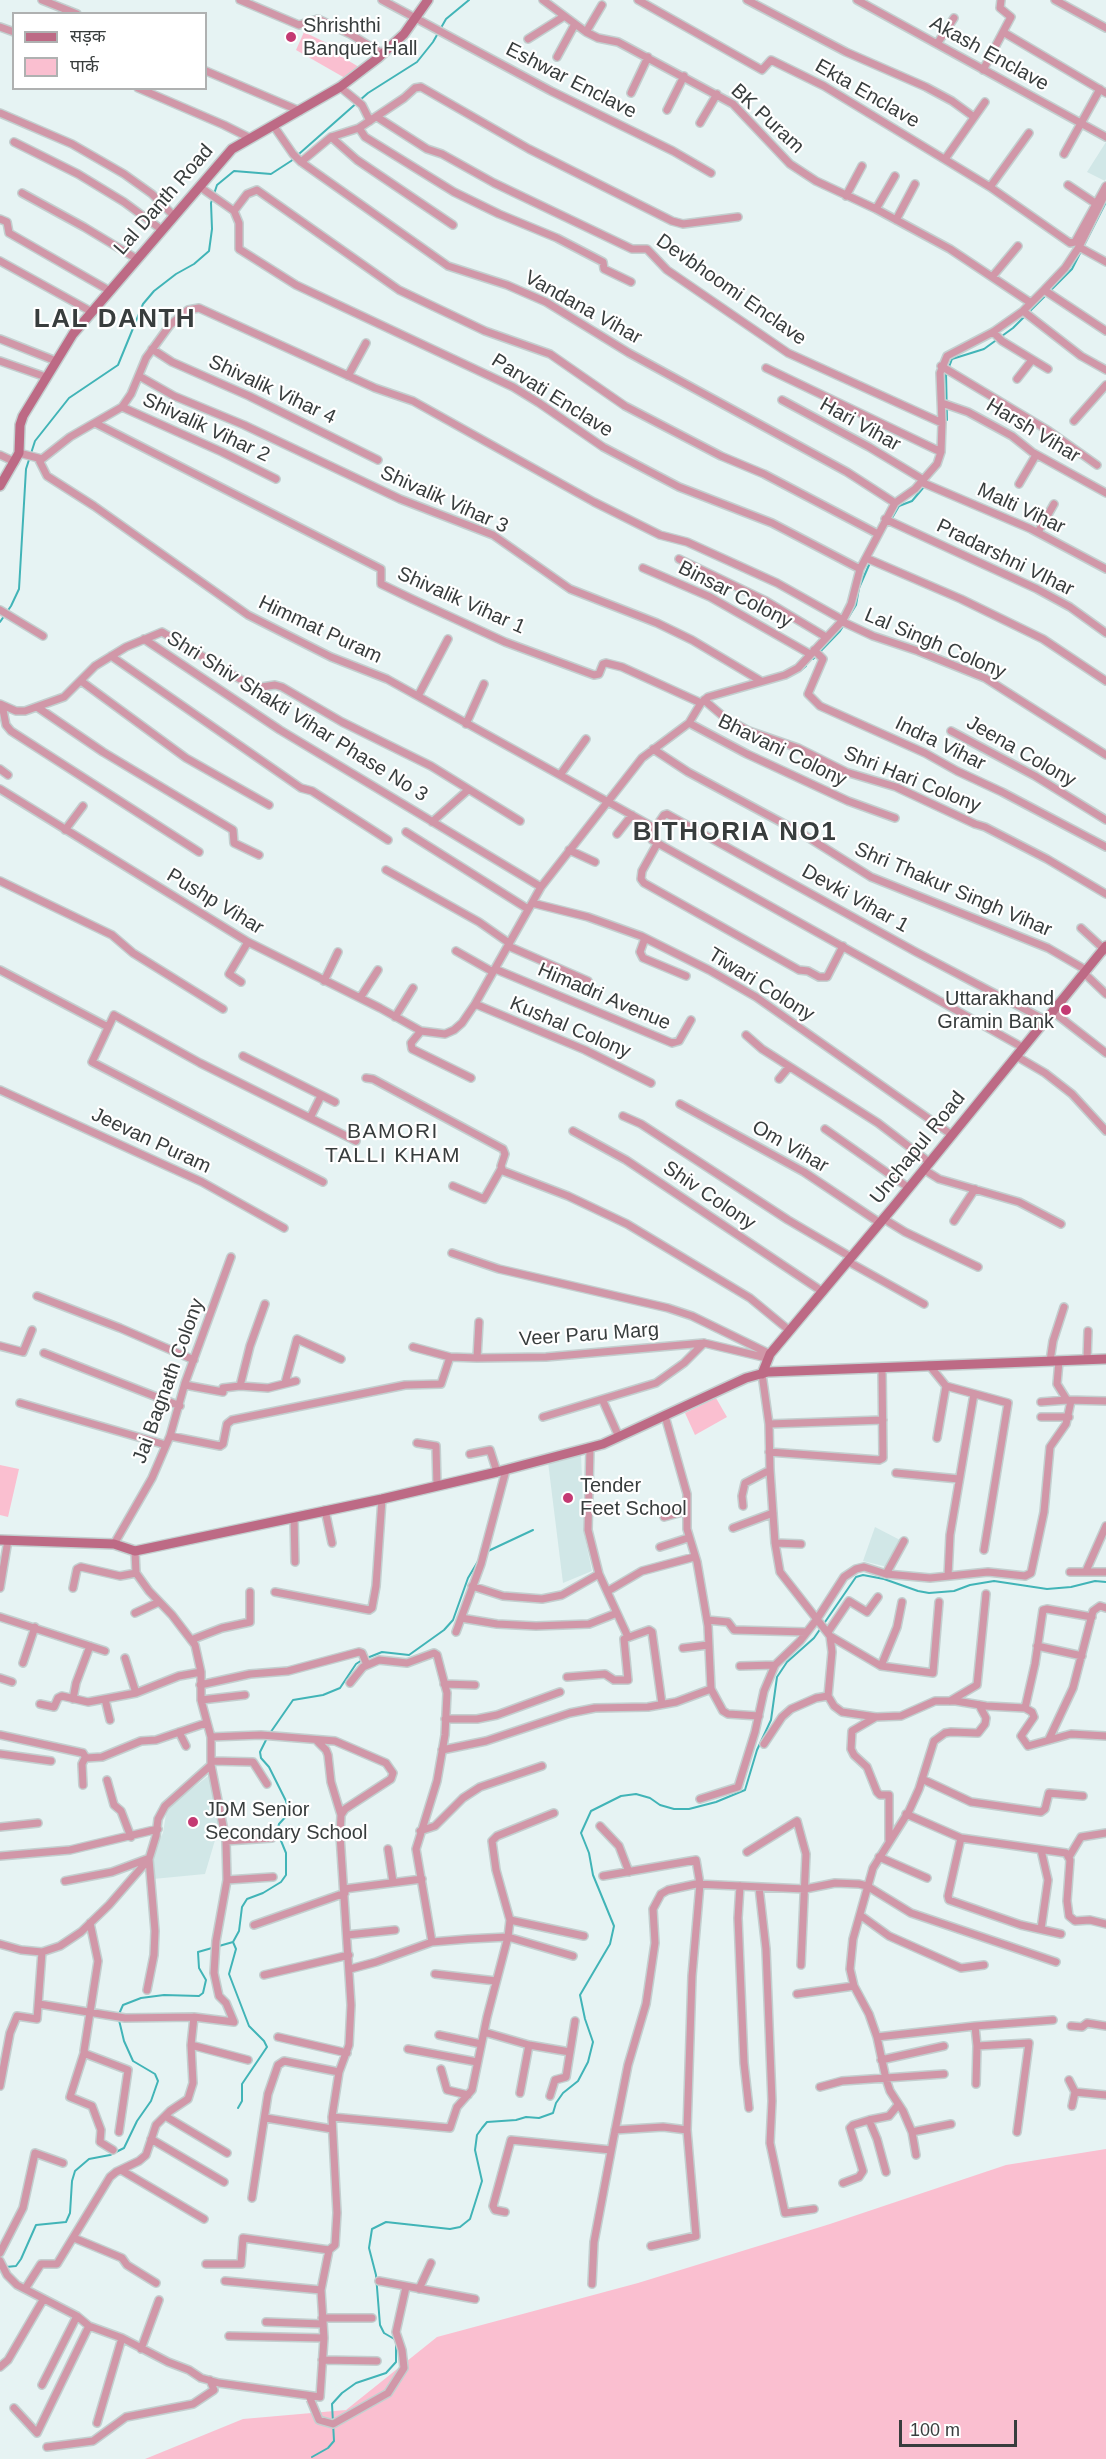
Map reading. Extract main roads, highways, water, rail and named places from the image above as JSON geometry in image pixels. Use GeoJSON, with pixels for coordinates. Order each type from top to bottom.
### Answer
{"type":"FeatureCollection","features":[{"type":"Feature","properties":{"kind":"waterway"},"geometry":{"type":"LineString","coordinates":[[0,622],[19,589],[26,469],[35,441],[69,398],[118,365],[143,304],[154,291],[209,251],[212,229],[211,203],[217,185],[234,171],[271,174],[291,161],[368,93],[417,62],[433,42],[446,19],[469,0]]}},
{"type":"Feature","properties":{"kind":"waterway"},"geometry":{"type":"LineString","coordinates":[[949,367],[952,359],[984,349],[1013,328],[1072,269],[1106,202]]}},
{"type":"Feature","properties":{"kind":"waterway"},"geometry":{"type":"LineString","coordinates":[[946,372],[947,420]]}},
{"type":"Feature","properties":{"kind":"waterway"},"geometry":{"type":"LineString","coordinates":[[892,518],[899,506],[912,501],[923,488]]}},
{"type":"Feature","properties":{"kind":"waterway"},"geometry":{"type":"LineString","coordinates":[[813,659],[840,631],[856,605],[859,588],[869,565]]}},
{"type":"Feature","properties":{"kind":"waterway"},"geometry":{"type":"LineString","coordinates":[[800,671],[806,666]]}},
{"type":"Feature","properties":{"kind":"waterway"},"geometry":{"type":"LineString","coordinates":[[486,1552],[533,1530]]}},
{"type":"Feature","properties":{"kind":"waterway"},"geometry":{"type":"LineString","coordinates":[[119,2014],[123,2005],[141,1998],[164,1995],[199,1996],[203,1993],[206,1980],[199,1968],[198,1952],[233,1942],[239,1931],[242,1907],[247,1899],[281,1882],[286,1875],[286,1853],[277,1831],[279,1824],[289,1813],[286,1801],[269,1767],[261,1758],[260,1752],[268,1736],[293,1700],[323,1695],[340,1688],[356,1664],[362,1660],[382,1652],[409,1655],[444,1630],[453,1620],[468,1578],[480,1558]]}},
{"type":"Feature","properties":{"kind":"waterway"},"geometry":{"type":"LineString","coordinates":[[312,2457],[328,2448],[334,2441],[332,2404],[356,2383],[386,2373],[396,2362],[396,2340],[384,2333],[380,2325],[376,2275],[369,2248],[372,2229],[386,2222],[450,2229],[460,2227],[470,2219],[482,2181],[475,2150],[477,2135],[482,2128],[487,2122],[526,2117],[539,2118],[553,2113],[556,2103],[563,2093],[578,2081],[588,2062],[593,2042],[580,1995],[610,1944],[614,1926],[593,1875],[589,1853],[581,1833],[591,1811],[621,1796],[636,1794],[674,1809],[689,1809],[716,1802],[745,1790],[757,1750],[771,1720],[777,1677],[787,1662],[814,1638],[856,1577],[863,1575],[884,1579],[929,1593],[954,1591],[970,1585],[994,1581],[1047,1589],[1071,1587],[1095,1581],[1106,1582]]}},
{"type":"Feature","properties":{"kind":"waterway"},"geometry":{"type":"LineString","coordinates":[[233,1942],[236,1949],[229,1974],[249,2026],[267,2047],[242,2084],[242,2101],[238,2108]]}},
{"type":"Feature","properties":{"kind":"waterway"},"geometry":{"type":"LineString","coordinates":[[6,2267],[16,2266],[36,2225],[66,2222],[70,2213],[75,2171],[89,2159],[110,2155],[124,2148],[137,2121],[151,2101],[158,2081],[155,2074],[133,2061],[124,2041],[119,2020]]}},
{"type":"Feature","properties":{"kind":"place","name":"Shrishthi Banquet Hall"},"geometry":{"type":"Point","coordinates":[291,37]}},
{"type":"Feature","properties":{"kind":"place","name":"Uttarakhand Gramin Bank"},"geometry":{"type":"Point","coordinates":[1066,1010]}},
{"type":"Feature","properties":{"kind":"place","name":"Tender Feet School"},"geometry":{"type":"Point","coordinates":[568,1498]}},
{"type":"Feature","properties":{"kind":"place","name":"JDM Senior Secondary School"},"geometry":{"type":"Point","coordinates":[193,1822]}},
{"type":"Feature","properties":{"kind":"district","name":"LAL DANTH"},"geometry":{"type":"Point","coordinates":[115,320]}},
{"type":"Feature","properties":{"kind":"district","name":"BITHORIA NO1"},"geometry":{"type":"Point","coordinates":[735,833]}},
{"type":"Feature","properties":{"kind":"district","name":"BAMORI TALLI KHAM"},"geometry":{"type":"Point","coordinates":[393,1144]}}]}
